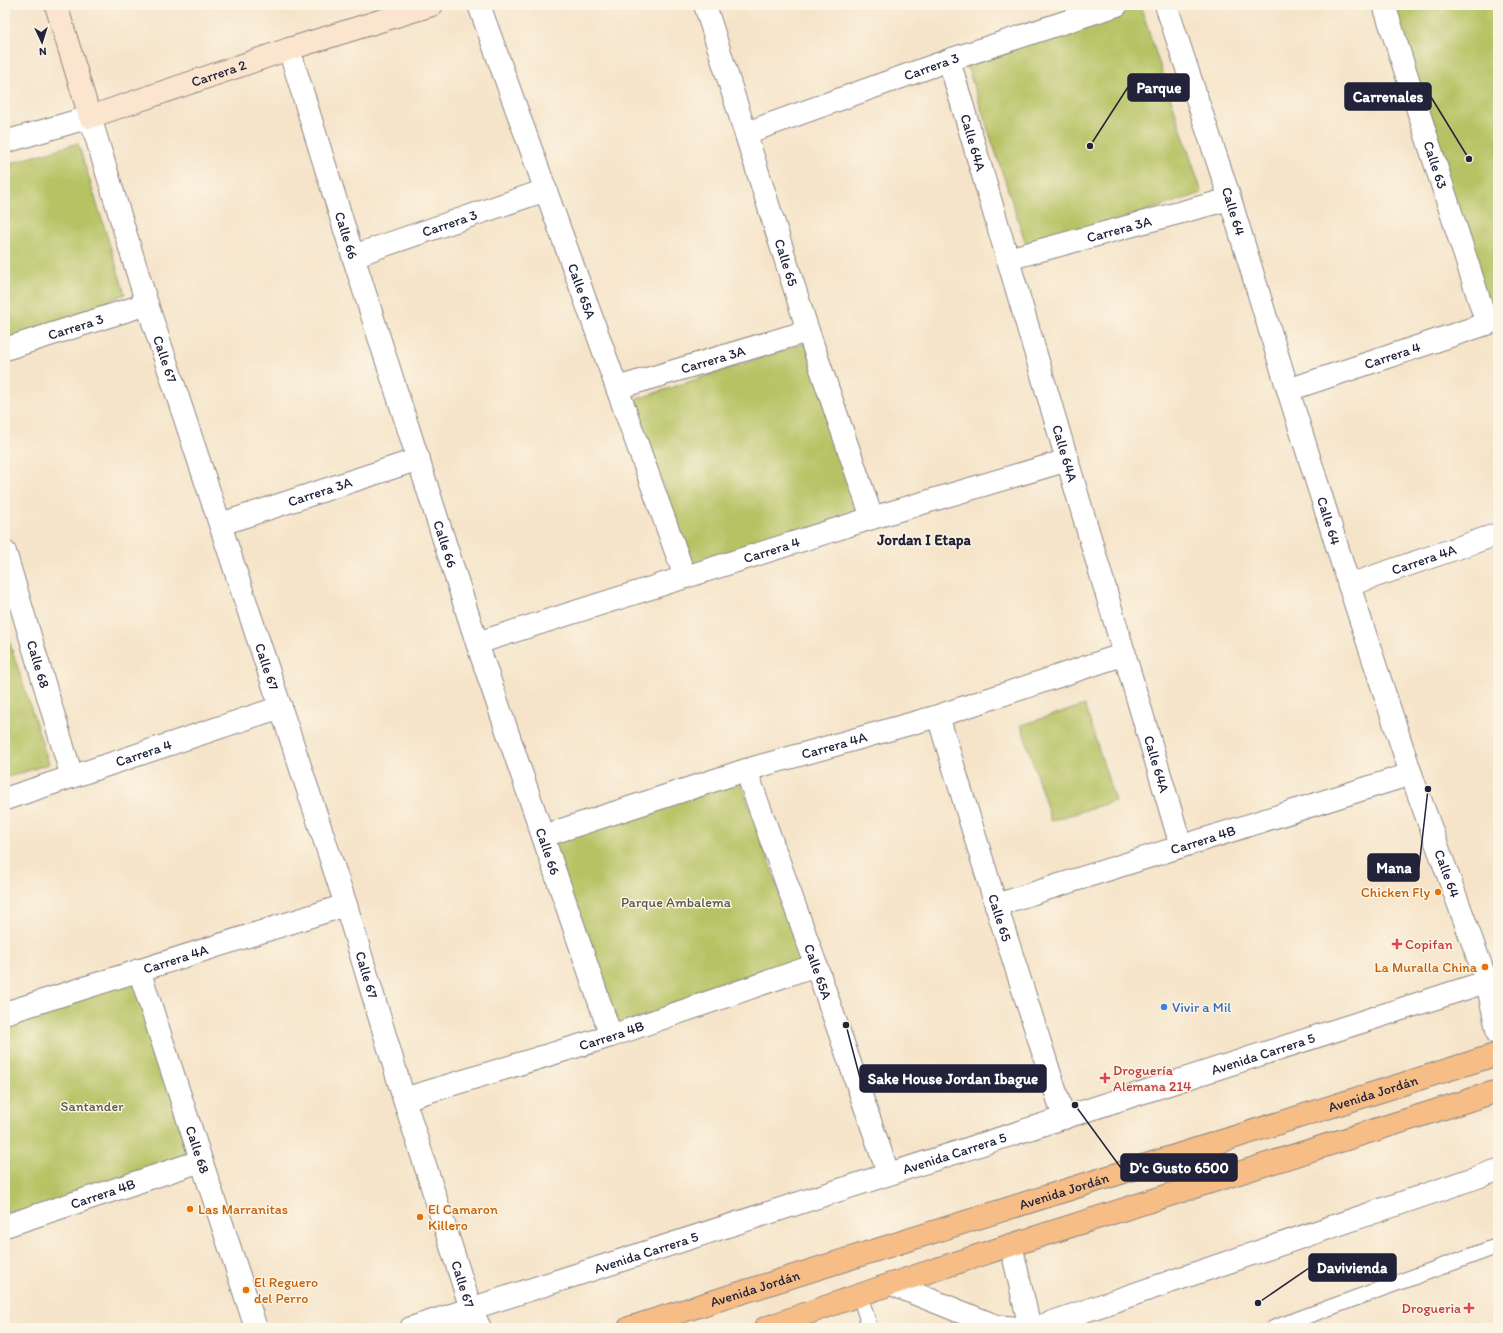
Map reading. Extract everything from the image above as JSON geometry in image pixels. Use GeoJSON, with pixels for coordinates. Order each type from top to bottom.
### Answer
{"type":"FeatureCollection","features":[{"type":"Feature","properties":{"kind":"main road","name":"Avenida Jordán"},"geometry":{"type":"LineString","coordinates":[[629,1328],[1498,1054]]}},
{"type":"Feature","properties":{"kind":"main road"},"geometry":{"type":"LineString","coordinates":[[766,1328],[891,1284],[1011,1245],[1498,1091]]}},
{"type":"Feature","properties":{"kind":"street","name":"Calle 67"},"geometry":{"type":"LineString","coordinates":[[56,5],[147,304],[346,905],[404,1099],[476,1319]]}},
{"type":"Feature","properties":{"kind":"street","name":"Carrera 2"},"geometry":{"type":"LineString","coordinates":[[5,142],[90,117],[289,49],[432,5]]}},
{"type":"Feature","properties":{"kind":"street","name":"Calle 65A"},"geometry":{"type":"LineString","coordinates":[[479,5],[684,577]]}},
{"type":"Feature","properties":{"kind":"street","name":"Calle 65"},"geometry":{"type":"LineString","coordinates":[[705,5],[808,331],[872,518]]}},
{"type":"Feature","properties":{"kind":"street","name":"Carrera 3"},"geometry":{"type":"LineString","coordinates":[[746,133],[949,60],[1117,5]]}},
{"type":"Feature","properties":{"kind":"street","name":"Calle 64"},"geometry":{"type":"LineString","coordinates":[[1166,5],[1230,199],[1349,585],[1411,774],[1492,980],[1498,1034]]}},
{"type":"Feature","properties":{"kind":"street","name":"Calle 63"},"geometry":{"type":"LineString","coordinates":[[1384,5],[1493,322]]}},
{"type":"Feature","properties":{"kind":"street","name":"Calle 66"},"geometry":{"type":"LineString","coordinates":[[289,49],[353,256],[477,643],[611,1036]]}},
{"type":"Feature","properties":{"kind":"street","name":"Calle 64A"},"geometry":{"type":"LineString","coordinates":[[949,60],[1181,846]]}},
{"type":"Feature","properties":{"kind":"street","name":"Carrera 3"},"geometry":{"type":"LineString","coordinates":[[353,256],[546,190]]}},
{"type":"Feature","properties":{"kind":"street","name":"Carrera 3A"},"geometry":{"type":"LineString","coordinates":[[1008,259],[1230,199]]}},
{"type":"Feature","properties":{"kind":"street","name":"Carrera 3"},"geometry":{"type":"LineString","coordinates":[[5,349],[147,304]]}},
{"type":"Feature","properties":{"kind":"street","name":"Carrera 4"},"geometry":{"type":"LineString","coordinates":[[1288,390],[1493,322]]}},
{"type":"Feature","properties":{"kind":"street","name":"Carrera 3A"},"geometry":{"type":"LineString","coordinates":[[617,388],[808,331]]}},
{"type":"Feature","properties":{"kind":"street","name":"Carrera 3A"},"geometry":{"type":"LineString","coordinates":[[221,524],[419,459]]}},
{"type":"Feature","properties":{"kind":"street","name":"Carrera 4"},"geometry":{"type":"LineString","coordinates":[[477,643],[872,518],[1068,460]]}},
{"type":"Feature","properties":{"kind":"street","name":"Carrera 4A"},"geometry":{"type":"LineString","coordinates":[[1349,585],[1498,534]]}},
{"type":"Feature","properties":{"kind":"street","name":"Calle 68"},"geometry":{"type":"LineString","coordinates":[[5,552],[8,577],[72,777]]}},
{"type":"Feature","properties":{"kind":"street","name":"Carrera 4A"},"geometry":{"type":"LineString","coordinates":[[543,836],[746,770],[938,716],[1124,654]]}},
{"type":"Feature","properties":{"kind":"street","name":"Carrera 4"},"geometry":{"type":"LineString","coordinates":[[5,799],[281,707]]}},
{"type":"Feature","properties":{"kind":"street","name":"Calle 65"},"geometry":{"type":"LineString","coordinates":[[938,716],[1064,1118]]}},
{"type":"Feature","properties":{"kind":"street","name":"Calle 65A"},"geometry":{"type":"LineString","coordinates":[[746,770],[816,965],[888,1173]]}},
{"type":"Feature","properties":{"kind":"street","name":"Carrera 4B"},"geometry":{"type":"LineString","coordinates":[[996,905],[1411,774]]}},
{"type":"Feature","properties":{"kind":"street","name":"Carrera 4A"},"geometry":{"type":"LineString","coordinates":[[5,1013],[346,905]]}},
{"type":"Feature","properties":{"kind":"street","name":"Carrera 4B"},"geometry":{"type":"LineString","coordinates":[[404,1099],[611,1036],[816,965]]}},
{"type":"Feature","properties":{"kind":"street","name":"Calle 68"},"geometry":{"type":"LineString","coordinates":[[139,970],[256,1328]]}},
{"type":"Feature","properties":{"kind":"street","name":"Avenida Carrera 5"},"geometry":{"type":"LineString","coordinates":[[411,1328],[476,1319],[888,1173],[1492,980]]}},
{"type":"Feature","properties":{"kind":"street","name":"Carrera 4B"},"geometry":{"type":"LineString","coordinates":[[6,1221],[201,1161]]}},
{"type":"Feature","properties":{"kind":"street"},"geometry":{"type":"LineString","coordinates":[[1035,1328],[1498,1170]]}},
{"type":"Feature","properties":{"kind":"street"},"geometry":{"type":"LineString","coordinates":[[1011,1245],[1030,1328]]}},
{"type":"Feature","properties":{"kind":"street"},"geometry":{"type":"LineString","coordinates":[[891,1284],[996,1326],[1018,1328]]}},
{"type":"Feature","properties":{"kind":"lane"},"geometry":{"type":"LineString","coordinates":[[1274,1328],[1498,1246]]}},
{"type":"Feature","properties":{"kind":"lane"},"geometry":{"type":"LineString","coordinates":[[860,1296],[870,1328]]}},
{"type":"Feature","properties":{"kind":"green space"},"geometry":{"type":"Polygon","coordinates":[[[1133,5],[1140,5],[1202,193],[1028,250],[965,60],[1133,5]]]}},
{"type":"Feature","properties":{"kind":"green space"},"geometry":{"type":"Polygon","coordinates":[[[1392,5],[1498,5],[1498,313],[1489,315],[1392,5]]]}},
{"type":"Feature","properties":{"kind":"green space"},"geometry":{"type":"Polygon","coordinates":[[[78,143],[125,294],[5,344],[5,165],[78,143]]]}},
{"type":"Feature","properties":{"kind":"green space"},"geometry":{"type":"Polygon","coordinates":[[[805,343],[862,511],[692,569],[634,400],[805,343]]]}},
{"type":"Feature","properties":{"kind":"green space"},"geometry":{"type":"Polygon","coordinates":[[[5,628],[49,764],[5,778],[5,628]]]}},
{"type":"Feature","properties":{"kind":"green space"},"geometry":{"type":"Polygon","coordinates":[[[1085,705],[1115,801],[1051,821],[1021,725],[1085,705]]]}},
{"type":"Feature","properties":{"kind":"green space","name":"Parque Ambalema"},"geometry":{"type":"Polygon","coordinates":[[[740,779],[803,960],[615,1026],[552,840],[740,779]]]}},
{"type":"Feature","properties":{"kind":"green space","name":"Santander"},"geometry":{"type":"Polygon","coordinates":[[[139,970],[201,1161],[9,1225],[5,1212],[5,1012],[139,970]]]}},
{"type":"Feature","properties":{"kind":"place","name":"Parque"},"geometry":{"type":"Point","coordinates":[1090,146]}},
{"type":"Feature","properties":{"kind":"place","name":"Carrenales"},"geometry":{"type":"Point","coordinates":[1469,159]}},
{"type":"Feature","properties":{"kind":"place","name":"Mana"},"geometry":{"type":"Point","coordinates":[1428,789]}},
{"type":"Feature","properties":{"kind":"place","name":"Chicken Fly"},"geometry":{"type":"Point","coordinates":[1438,892]}},
{"type":"Feature","properties":{"kind":"place","name":"Copifan"},"geometry":{"type":"Point","coordinates":[1397,944]}},
{"type":"Feature","properties":{"kind":"place","name":"La Muralla China"},"geometry":{"type":"Point","coordinates":[1485,967]}},
{"type":"Feature","properties":{"kind":"place","name":"Vivir a Mil"},"geometry":{"type":"Point","coordinates":[1164,1007]}},
{"type":"Feature","properties":{"kind":"place","name":"Sake House Jordan Ibague"},"geometry":{"type":"Point","coordinates":[846,1025]}},
{"type":"Feature","properties":{"kind":"place","name":"Droguería Alemana 214"},"geometry":{"type":"Point","coordinates":[1105,1078]}},
{"type":"Feature","properties":{"kind":"place","name":"D'c Gusto 6500"},"geometry":{"type":"Point","coordinates":[1075,1105]}},
{"type":"Feature","properties":{"kind":"place","name":"Las Marranitas"},"geometry":{"type":"Point","coordinates":[190,1209]}},
{"type":"Feature","properties":{"kind":"place","name":"El Camaron Killero"},"geometry":{"type":"Point","coordinates":[420,1217]}},
{"type":"Feature","properties":{"kind":"place","name":"El Reguero del Perro"},"geometry":{"type":"Point","coordinates":[246,1290]}},
{"type":"Feature","properties":{"kind":"place","name":"Davivienda"},"geometry":{"type":"Point","coordinates":[1258,1303]}},
{"type":"Feature","properties":{"kind":"place","name":"Drogueria"},"geometry":{"type":"Point","coordinates":[1469,1308]}},
{"type":"Feature","properties":{"kind":"district","name":"Jordan I Etapa"},"geometry":{"type":"Point","coordinates":[924,540]}}]}
